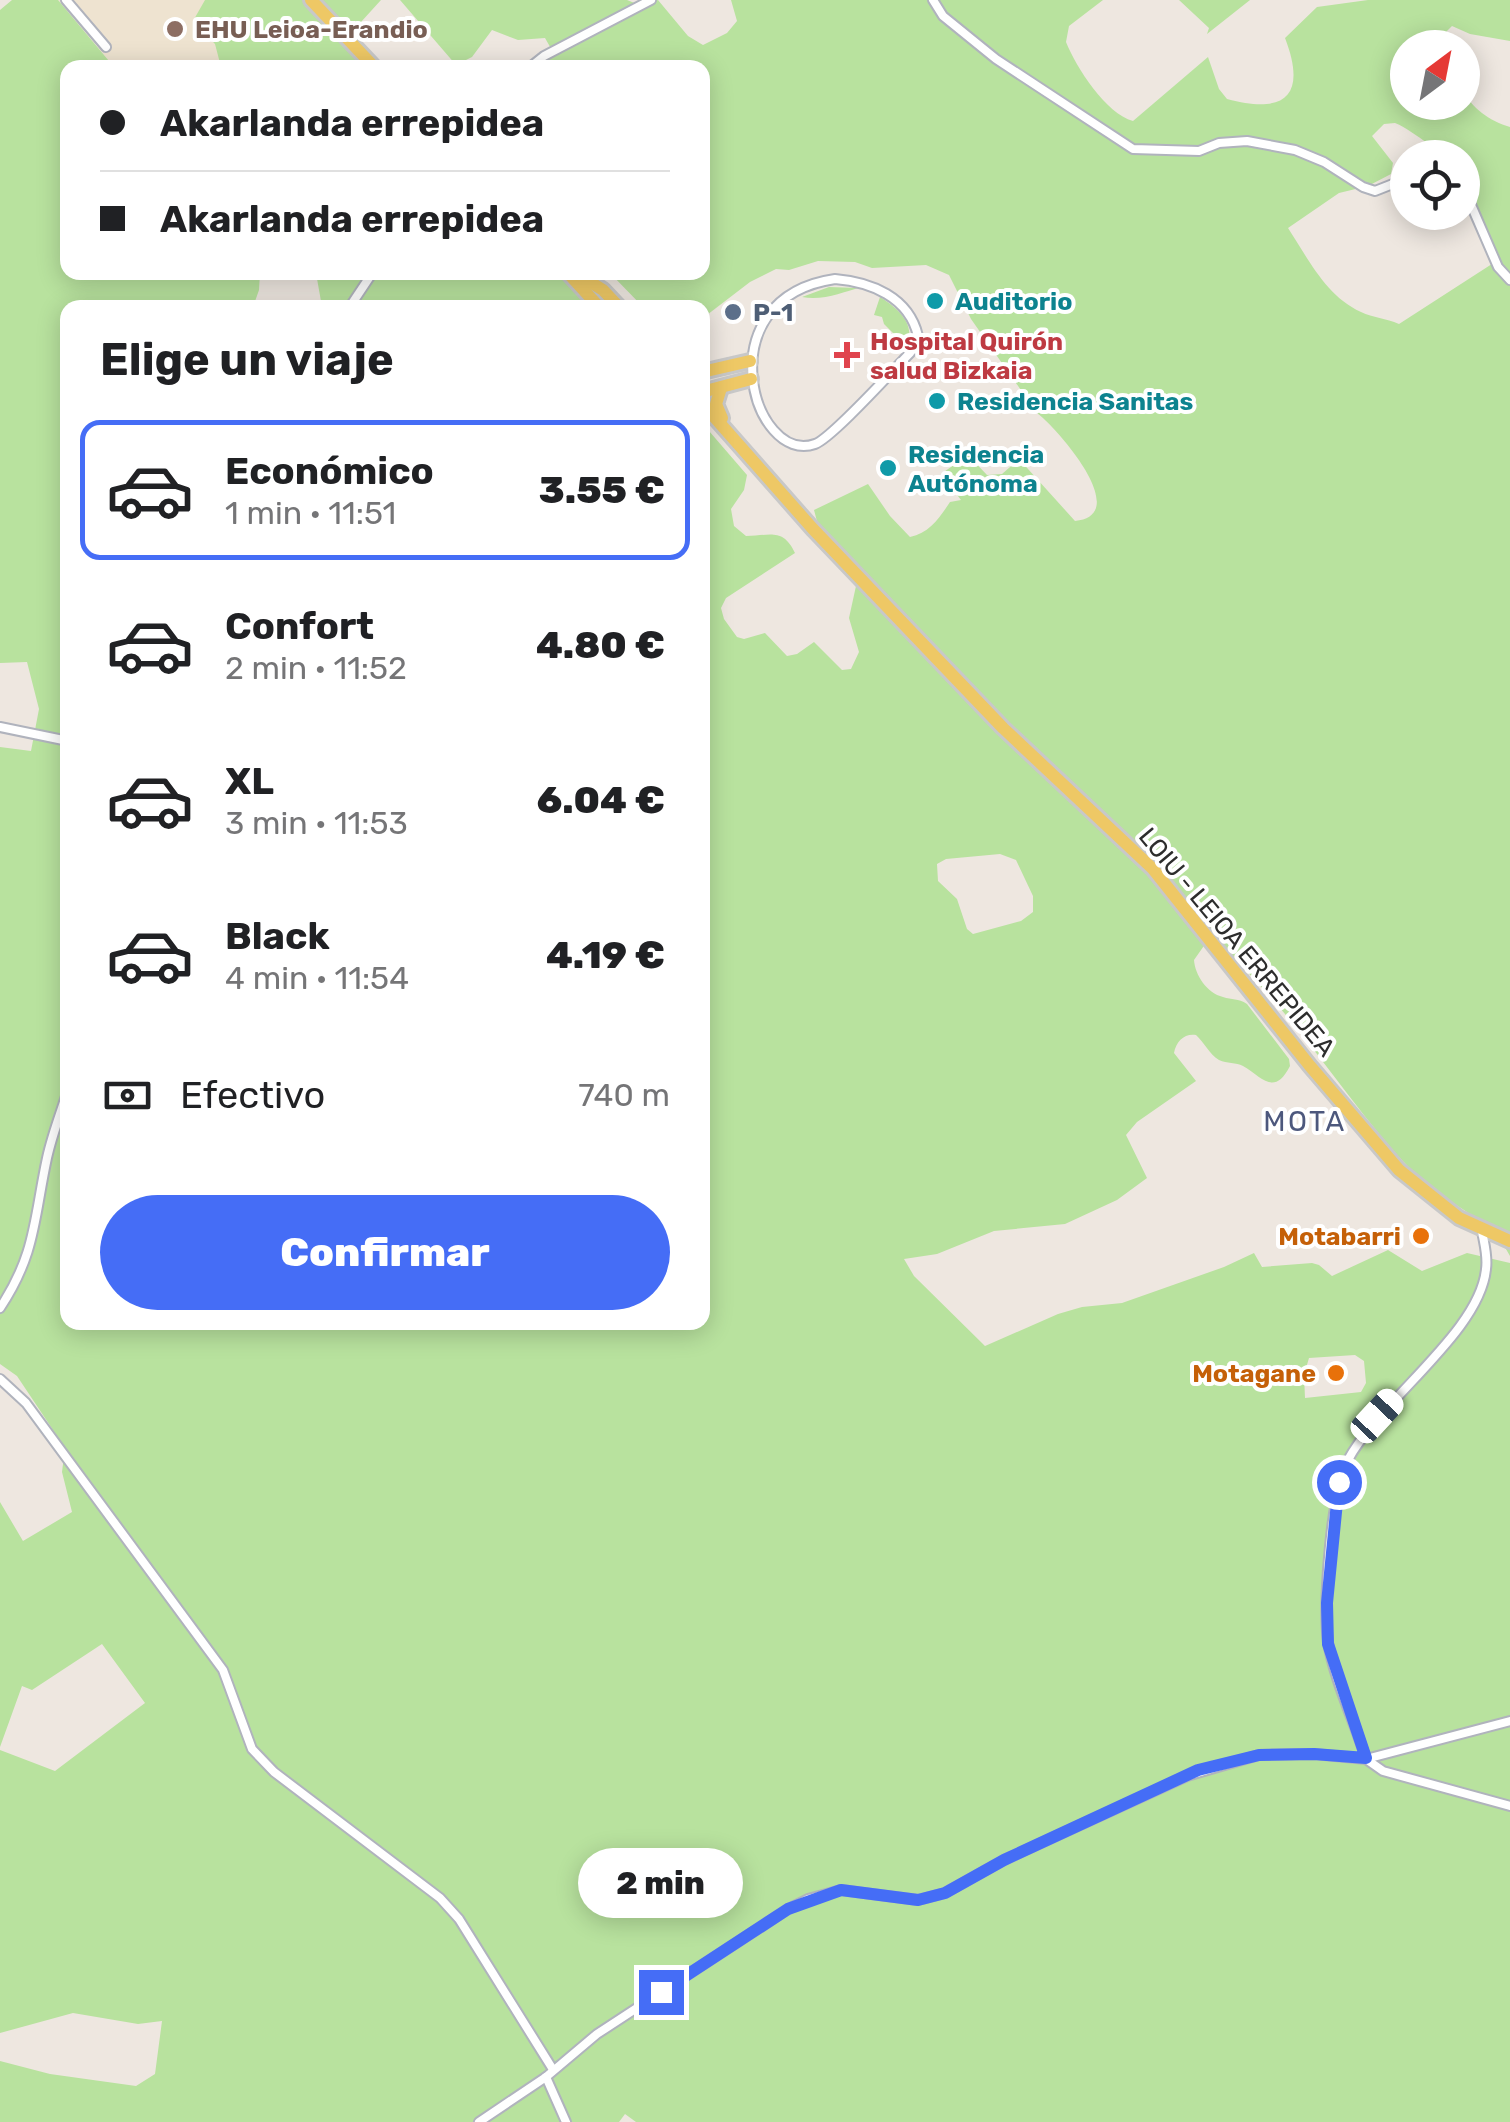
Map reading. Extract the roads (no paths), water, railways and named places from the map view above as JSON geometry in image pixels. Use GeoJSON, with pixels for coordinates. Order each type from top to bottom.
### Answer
{"type":"FeatureCollection","features":[{"type":"Feature","properties":{"kind":"main road"},"geometry":{"type":"LineString","coordinates":[[311,0],[367,60]]}},
{"type":"Feature","properties":{"kind":"main road"},"geometry":{"type":"LineString","coordinates":[[579,280],[594,300]]}},
{"type":"Feature","properties":{"kind":"main road"},"geometry":{"type":"LineString","coordinates":[[581,280],[602,300]]}},
{"type":"Feature","properties":{"kind":"main road"},"geometry":{"type":"LineString","coordinates":[[585,280],[612,300]]}},
{"type":"Feature","properties":{"kind":"main road"},"geometry":{"type":"LineString","coordinates":[[710,370],[750,361]]}},
{"type":"Feature","properties":{"kind":"main road"},"geometry":{"type":"LineString","coordinates":[[728,366],[735,375],[717,410],[790,500]]}},
{"type":"Feature","properties":{"kind":"main road"},"geometry":{"type":"LineString","coordinates":[[710,390],[751,379]]}},
{"type":"Feature","properties":{"kind":"main road","name":"LOIU - LEIOA ERREPIDEA"},"geometry":{"type":"LineString","coordinates":[[710,412],[813,529]]}},
{"type":"Feature","properties":{"kind":"main road","name":"LOIU - LEIOA ERREPIDEA"},"geometry":{"type":"LineString","coordinates":[[710,424],[1002,728],[1153,869],[1310,1066],[1399,1170],[1459,1218],[1510,1241]]}},
{"type":"Feature","properties":{"kind":"street"},"geometry":{"type":"LineString","coordinates":[[66,0],[106,48]]}},
{"type":"Feature","properties":{"kind":"street"},"geometry":{"type":"LineString","coordinates":[[539,60],[651,0]]}},
{"type":"Feature","properties":{"kind":"street"},"geometry":{"type":"LineString","coordinates":[[933,0],[943,16],[996,58],[1133,149],[1199,151],[1219,143],[1246,142],[1295,150],[1375,191],[1390,185]]}},
{"type":"Feature","properties":{"kind":"street"},"geometry":{"type":"LineString","coordinates":[[1480,226],[1498,267],[1510,280]]}},
{"type":"Feature","properties":{"kind":"street"},"geometry":{"type":"LineString","coordinates":[[834,279],[874,287],[904,307],[918,336],[910,353],[825,438],[802,446],[790,442],[768,422],[758,404],[750,361],[756,336],[774,307],[792,292],[834,279]]}},
{"type":"Feature","properties":{"kind":"street"},"geometry":{"type":"LineString","coordinates":[[0,727],[60,739]]}},
{"type":"Feature","properties":{"kind":"street"},"geometry":{"type":"LineString","coordinates":[[0,1308],[13,1288],[37,1227],[48,1154],[60,1116]]}},
{"type":"Feature","properties":{"kind":"street"},"geometry":{"type":"LineString","coordinates":[[1482,1231],[1485,1276],[1462,1324],[1377,1416],[1348,1460],[1339,1482],[1327,1603],[1328,1644],[1366,1758],[1384,1771],[1510,1806]]}},
{"type":"Feature","properties":{"kind":"street"},"geometry":{"type":"LineString","coordinates":[[0,1379],[26,1403],[223,1670],[252,1749],[274,1772],[440,1898],[459,1920],[549,2072],[566,2122]]}},
{"type":"Feature","properties":{"kind":"street"},"geometry":{"type":"LineString","coordinates":[[479,2122],[613,2024],[808,1899],[841,1890],[918,1900],[945,1893],[1004,1860],[1187,1776],[1259,1755],[1366,1758],[1510,1721]]}},
{"type":"Feature","properties":{"kind":"place","name":"EHU Leioa-Erandio"},"geometry":{"type":"Point","coordinates":[175,29]}},
{"type":"Feature","properties":{"kind":"place","name":"Auditorio"},"geometry":{"type":"Point","coordinates":[935,301]}},
{"type":"Feature","properties":{"kind":"place","name":"P-1"},"geometry":{"type":"Point","coordinates":[733,312]}},
{"type":"Feature","properties":{"kind":"place","name":"Hospital Quirón salud Bizkaia"},"geometry":{"type":"Point","coordinates":[847,355]}},
{"type":"Feature","properties":{"kind":"place","name":"Residencia Sanitas"},"geometry":{"type":"Point","coordinates":[937,401]}},
{"type":"Feature","properties":{"kind":"place","name":"Residencia Autónoma"},"geometry":{"type":"Point","coordinates":[888,468]}},
{"type":"Feature","properties":{"kind":"place","name":"Motabarri"},"geometry":{"type":"Point","coordinates":[1421,1236]}},
{"type":"Feature","properties":{"kind":"place","name":"Motagane"},"geometry":{"type":"Point","coordinates":[1336,1373]}},
{"type":"Feature","properties":{"kind":"district","name":"MOTA"},"geometry":{"type":"Point","coordinates":[1305,1121]}}]}
